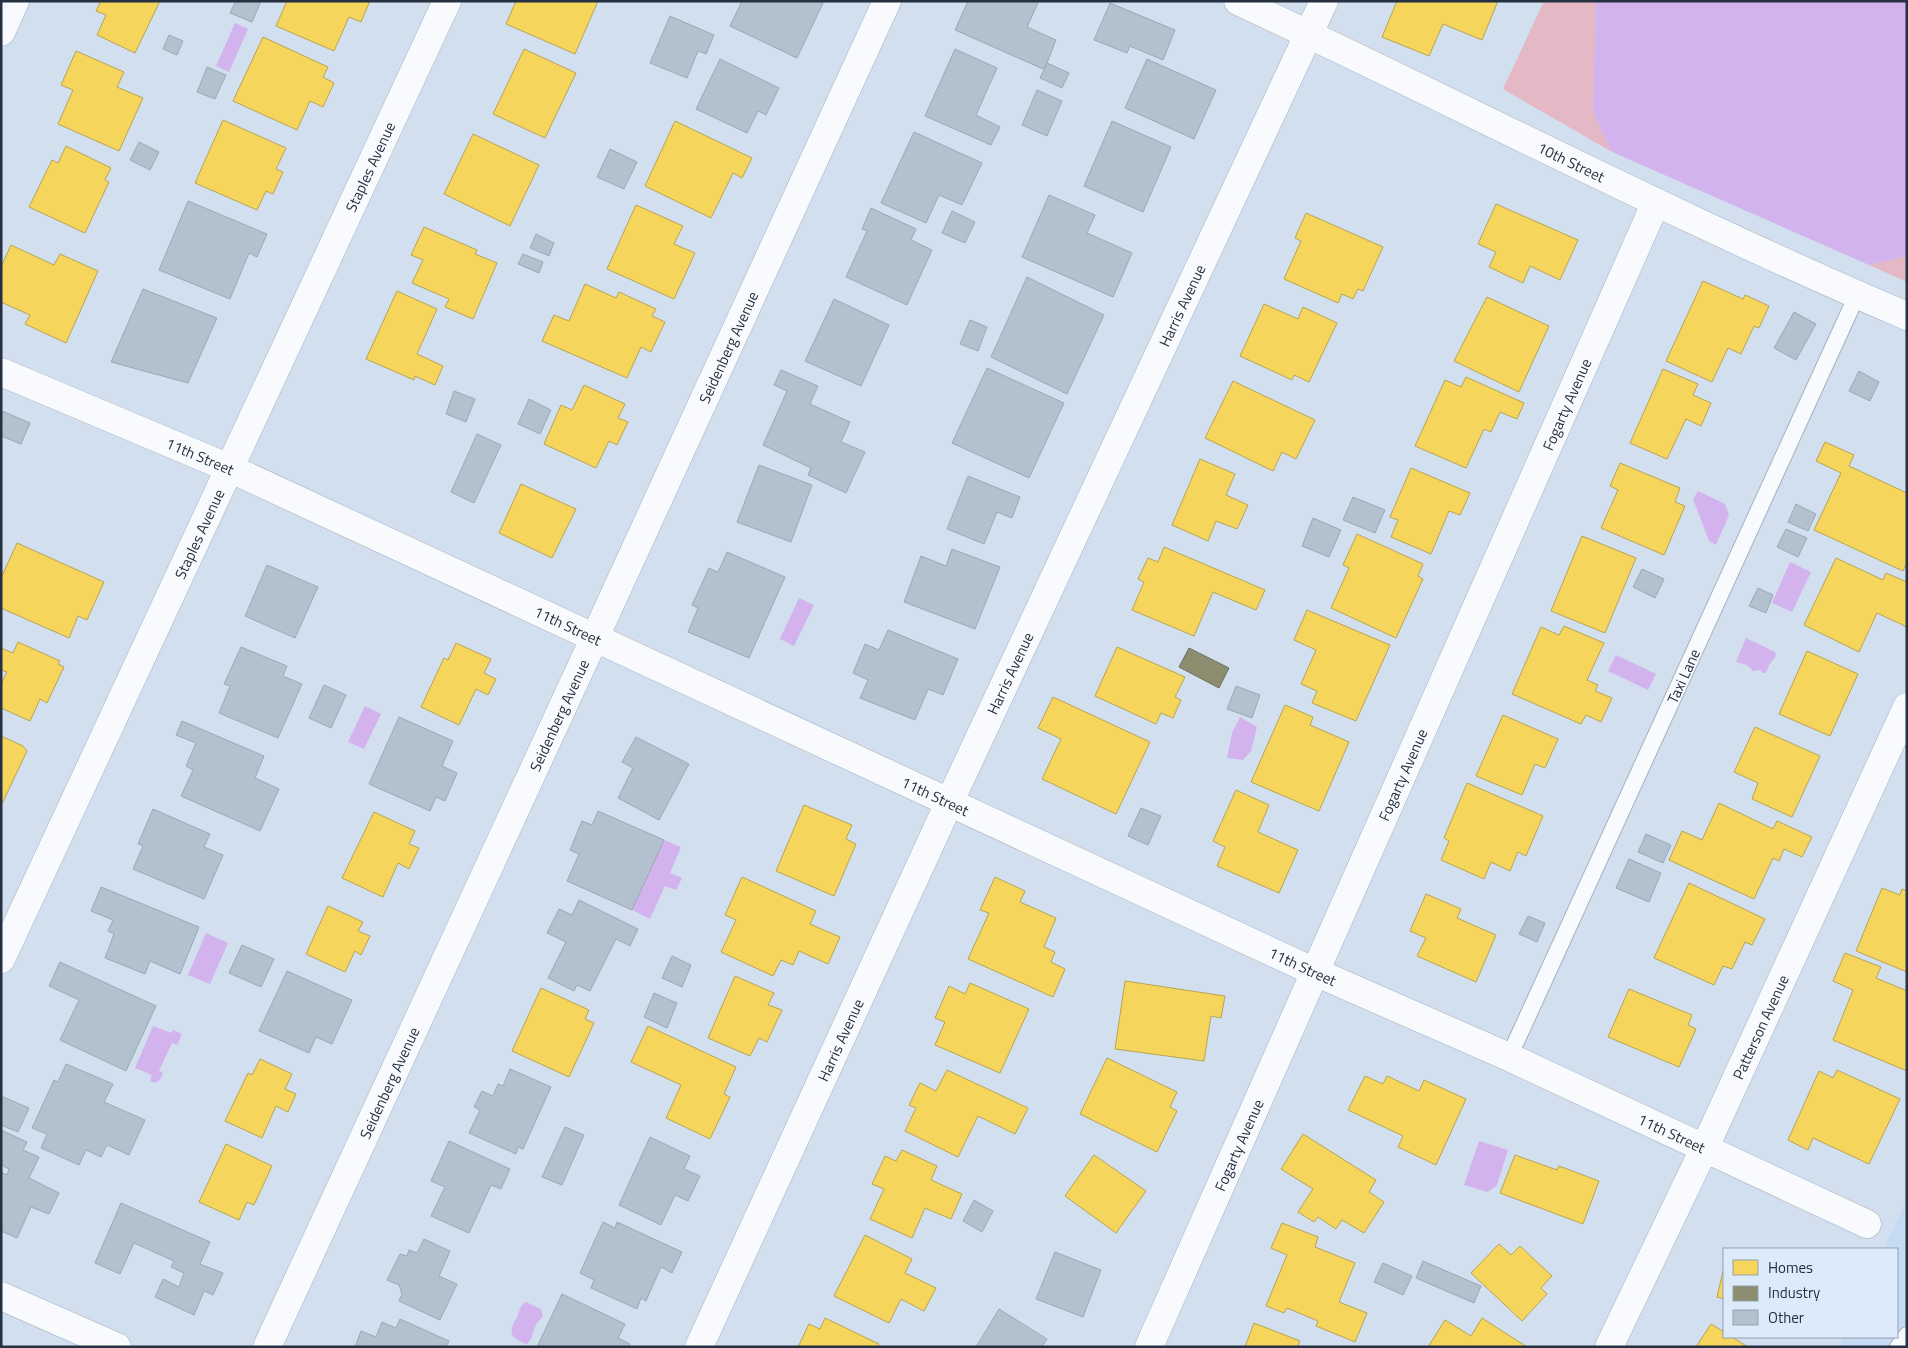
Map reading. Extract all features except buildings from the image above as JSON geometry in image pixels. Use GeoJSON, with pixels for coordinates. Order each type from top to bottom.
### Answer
{"type":"FeatureCollection","features":[{"type":"Feature","properties":{"kind":"street"},"geometry":{"type":"LineString","coordinates":[[1,32],[15,1]]}},
{"type":"Feature","properties":{"kind":"street","name":"Staples Avenue"},"geometry":{"type":"LineString","coordinates":[[1,959],[447,1]]}},
{"type":"Feature","properties":{"kind":"street","name":"Seidenberg Avenue"},"geometry":{"type":"LineString","coordinates":[[267,1347],[887,1]]}},
{"type":"Feature","properties":{"kind":"street","name":"10th Street"},"geometry":{"type":"LineString","coordinates":[[1238,1],[1656,202],[1857,295],[1907,316]]}},
{"type":"Feature","properties":{"kind":"street","name":"Harris Avenue"},"geometry":{"type":"LineString","coordinates":[[699,1347],[949,803],[1324,1]]}},
{"type":"Feature","properties":{"kind":"street","name":"Fogarty Avenue"},"geometry":{"type":"LineString","coordinates":[[1149,1347],[1656,202]]}},
{"type":"Feature","properties":{"kind":"street","name":"11th Street"},"geometry":{"type":"LineString","coordinates":[[1,372],[229,468],[1315,972],[1509,1057],[1867,1224]]}},
{"type":"Feature","properties":{"kind":"street","name":"Patterson Avenue"},"geometry":{"type":"LineString","coordinates":[[1610,1347],[1705,1147],[1907,707]]}},
{"type":"Feature","properties":{"kind":"street"},"geometry":{"type":"LineString","coordinates":[[1,1296],[118,1347]]}},
{"type":"Feature","properties":{"kind":"lane","name":"Taxi Lane"},"geometry":{"type":"LineString","coordinates":[[1509,1057],[1857,295]]}},
{"type":"Feature","properties":{"kind":"lane"},"geometry":{"type":"LineString","coordinates":[[1898,1347],[1907,1335]]}},
{"type":"Feature","properties":{"kind":"shaded area"},"geometry":{"type":"Polygon","coordinates":[[[1544,1],[1596,1],[1593,112],[1612,152],[1503,89],[1544,1]]]}},
{"type":"Feature","properties":{"kind":"shaded area"},"geometry":{"type":"Polygon","coordinates":[[[1596,1],[1907,1],[1907,256],[1869,265],[1612,152],[1593,112],[1596,1]]]}},
{"type":"Feature","properties":{"kind":"shaded area"},"geometry":{"type":"Polygon","coordinates":[[[235,23],[248,29],[229,72],[216,66],[235,23]]]}},
{"type":"Feature","properties":{"kind":"shaded area"},"geometry":{"type":"Polygon","coordinates":[[[1907,256],[1907,282],[1869,265],[1907,256]]]}},
{"type":"Feature","properties":{"kind":"shaded area"},"geometry":{"type":"Polygon","coordinates":[[[1698,491],[1725,504],[1729,515],[1716,545],[1709,541],[1693,499],[1698,491]]]}},
{"type":"Feature","properties":{"kind":"shaded area"},"geometry":{"type":"Polygon","coordinates":[[[1790,562],[1811,572],[1792,612],[1772,603],[1790,562]]]}},
{"type":"Feature","properties":{"kind":"shaded area"},"geometry":{"type":"Polygon","coordinates":[[[799,598],[814,605],[794,646],[780,639],[799,598]]]}},
{"type":"Feature","properties":{"kind":"shaded area"},"geometry":{"type":"Polygon","coordinates":[[[1746,638],[1775,652],[1776,656],[1766,673],[1760,670],[1753,671],[1747,665],[1736,662],[1746,638]]]}},
{"type":"Feature","properties":{"kind":"shaded area"},"geometry":{"type":"Polygon","coordinates":[[[1616,655],[1656,674],[1648,690],[1608,671],[1616,655]]]}},
{"type":"Feature","properties":{"kind":"shaded area"},"geometry":{"type":"Polygon","coordinates":[[[365,706],[381,714],[364,749],[348,742],[365,706]]]}},
{"type":"Feature","properties":{"kind":"shaded area"},"geometry":{"type":"Polygon","coordinates":[[[1240,717],[1257,727],[1251,751],[1243,760],[1227,758],[1232,733],[1240,717]]]}},
{"type":"Feature","properties":{"kind":"shaded area"},"geometry":{"type":"Polygon","coordinates":[[[664,840],[681,847],[670,873],[682,878],[676,890],[665,886],[650,919],[632,910],[664,840]]]}},
{"type":"Feature","properties":{"kind":"shaded area"},"geometry":{"type":"Polygon","coordinates":[[[206,933],[228,943],[210,984],[188,975],[206,933]]]}},
{"type":"Feature","properties":{"kind":"shaded area"},"geometry":{"type":"Polygon","coordinates":[[[153,1026],[171,1033],[173,1030],[182,1034],[177,1045],[172,1043],[159,1071],[163,1073],[160,1080],[155,1083],[150,1081],[152,1075],[135,1068],[153,1026]]]}},
{"type":"Feature","properties":{"kind":"shaded area"},"geometry":{"type":"Polygon","coordinates":[[[1479,1141],[1508,1150],[1497,1185],[1488,1192],[1464,1185],[1479,1141]]]}},
{"type":"Feature","properties":{"kind":"shaded area"},"geometry":{"type":"Polygon","coordinates":[[[1907,1200],[1907,1347],[1839,1347],[1844,1338],[1898,1338],[1898,1248],[1884,1248],[1907,1200]]]}},
{"type":"Feature","properties":{"kind":"shaded area"},"geometry":{"type":"Polygon","coordinates":[[[526,1302],[541,1309],[543,1317],[537,1324],[527,1344],[516,1339],[512,1334],[512,1327],[520,1307],[526,1302]]]}}]}
